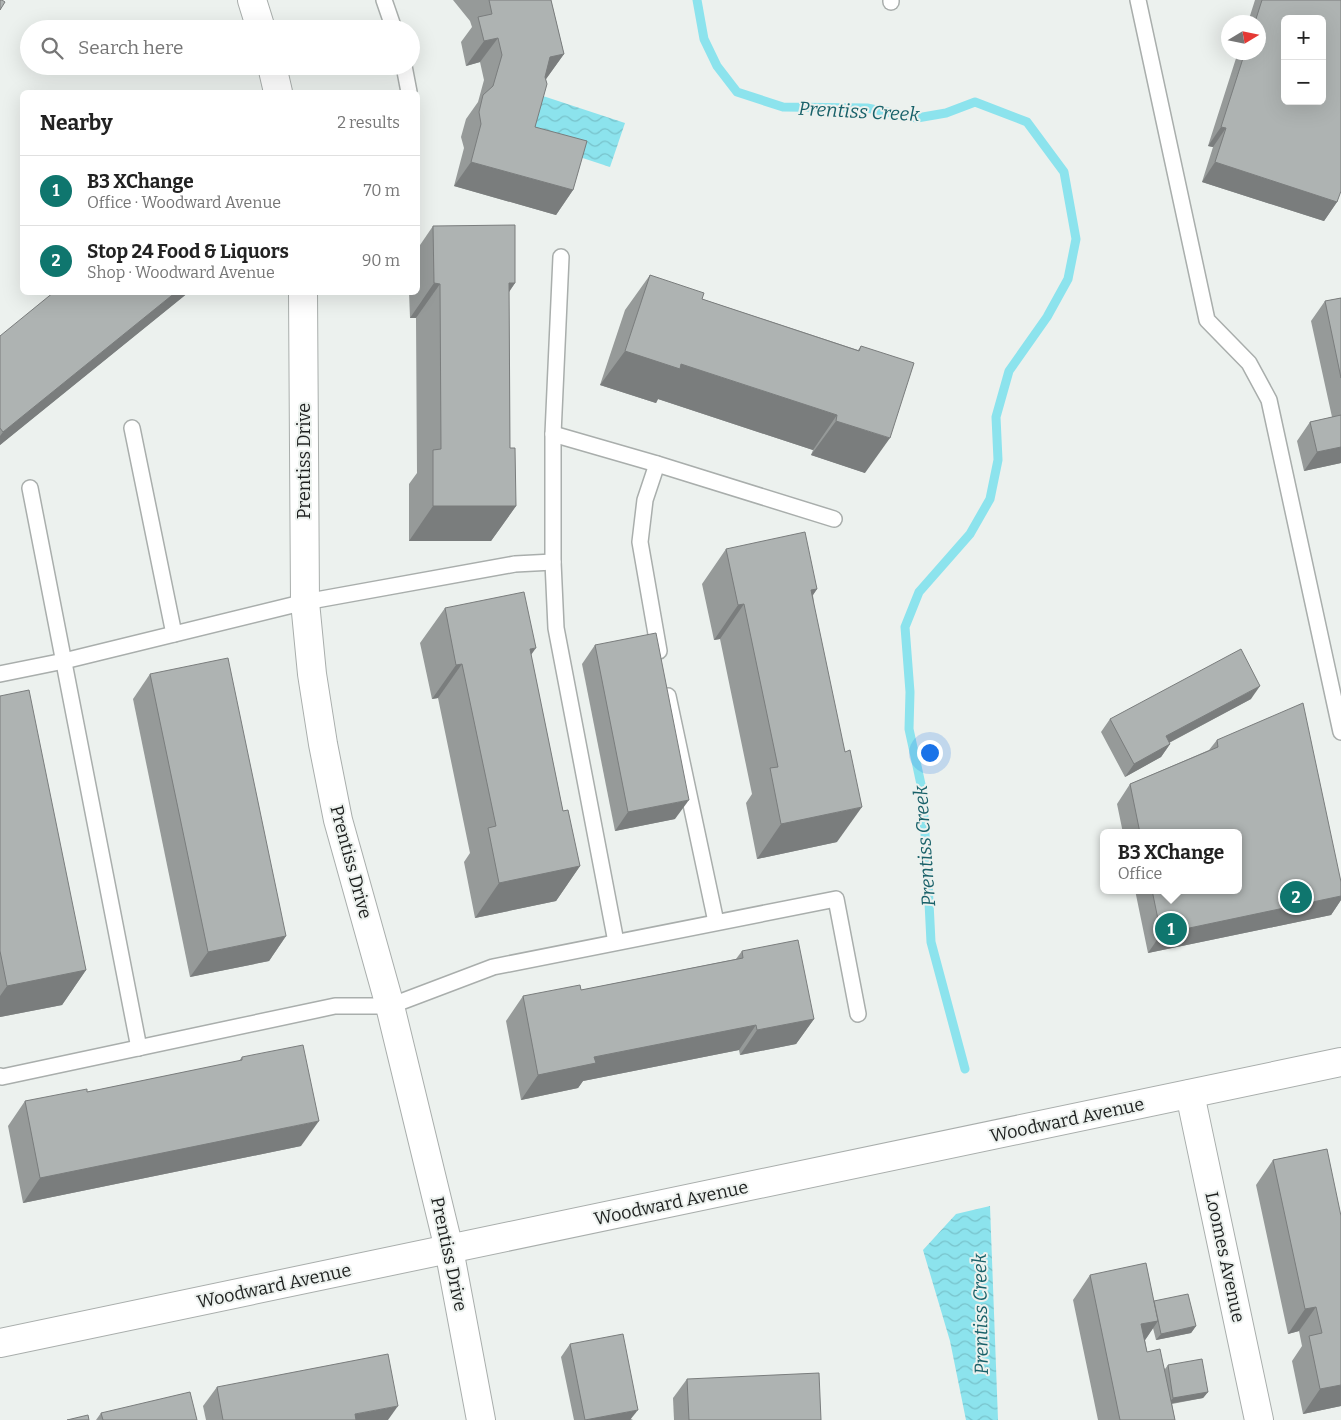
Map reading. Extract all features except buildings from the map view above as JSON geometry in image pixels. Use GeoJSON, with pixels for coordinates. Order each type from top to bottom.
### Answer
{"type":"FeatureCollection","features":[{"type":"Feature","properties":{"kind":"street"},"geometry":{"type":"LineString","coordinates":[[252,0],[258,20]]}},
{"type":"Feature","properties":{"kind":"street"},"geometry":{"type":"LineString","coordinates":[[274,75],[278,90]]}},
{"type":"Feature","properties":{"kind":"street","name":"Prentiss Drive"},"geometry":{"type":"LineString","coordinates":[[303,295],[305,602],[312,674],[322,744],[338,820],[390,1006],[449,1249],[481,1420]]}},
{"type":"Feature","properties":{"kind":"street","name":"Woodward Avenue"},"geometry":{"type":"LineString","coordinates":[[0,1343],[1341,1062]]}},
{"type":"Feature","properties":{"kind":"street","name":"Loomes Avenue"},"geometry":{"type":"LineString","coordinates":[[1190,1094],[1259,1420]]}},
{"type":"Feature","properties":{"kind":"lane"},"geometry":{"type":"LineString","coordinates":[[384,0],[391,20]]}},
{"type":"Feature","properties":{"kind":"lane"},"geometry":{"type":"LineString","coordinates":[[1138,0],[1207,320],[1249,363],[1269,400],[1341,732]]}},
{"type":"Feature","properties":{"kind":"lane"},"geometry":{"type":"LineString","coordinates":[[406,75],[409,90]]}},
{"type":"Feature","properties":{"kind":"lane"},"geometry":{"type":"LineString","coordinates":[[561,257],[553,434],[553,562],[556,628],[616,942]]}},
{"type":"Feature","properties":{"kind":"lane"},"geometry":{"type":"LineString","coordinates":[[132,428],[174,634]]}},
{"type":"Feature","properties":{"kind":"lane"},"geometry":{"type":"LineString","coordinates":[[553,434],[658,464],[834,519]]}},
{"type":"Feature","properties":{"kind":"lane"},"geometry":{"type":"LineString","coordinates":[[658,464],[645,500],[640,542],[662,666]]}},
{"type":"Feature","properties":{"kind":"lane"},"geometry":{"type":"LineString","coordinates":[[30,488],[140,1048]]}},
{"type":"Feature","properties":{"kind":"lane"},"geometry":{"type":"LineString","coordinates":[[0,674],[64,661],[305,602],[514,564],[553,562]]}},
{"type":"Feature","properties":{"kind":"lane"},"geometry":{"type":"LineString","coordinates":[[666,685],[716,922]]}},
{"type":"Feature","properties":{"kind":"lane"},"geometry":{"type":"LineString","coordinates":[[0,1076],[335,1006],[390,1006],[493,968],[836,899],[858,1014]]}},
{"type":"Feature","properties":{"kind":"water"},"geometry":{"type":"Polygon","coordinates":[[[543,96],[625,123],[610,167],[528,140],[543,96]]]}},
{"type":"Feature","properties":{"kind":"water"},"geometry":{"type":"Polygon","coordinates":[[[990,1206],[998,1420],[966,1420],[950,1341],[923,1250],[956,1214],[990,1206]]]}},
{"type":"Feature","properties":{"kind":"waterway","name":"Prentiss Creek"},"geometry":{"type":"LineString","coordinates":[[697,0],[704,39],[717,66],[737,92],[783,107],[867,108],[917,118],[946,113],[975,102],[1027,122],[1064,172],[1076,239],[1068,279],[1047,317],[1009,371],[996,417],[998,460],[990,499],[970,534],[919,592],[905,627],[910,692],[909,729],[922,789],[931,942],[965,1069]]}},
{"type":"Feature","properties":{"kind":"place","name":"Stop 24 Food & Liquors"},"geometry":{"type":"Point","coordinates":[1296,897]}},
{"type":"Feature","properties":{"kind":"place","name":"B3 XChange"},"geometry":{"type":"Point","coordinates":[1171,929]}}]}
